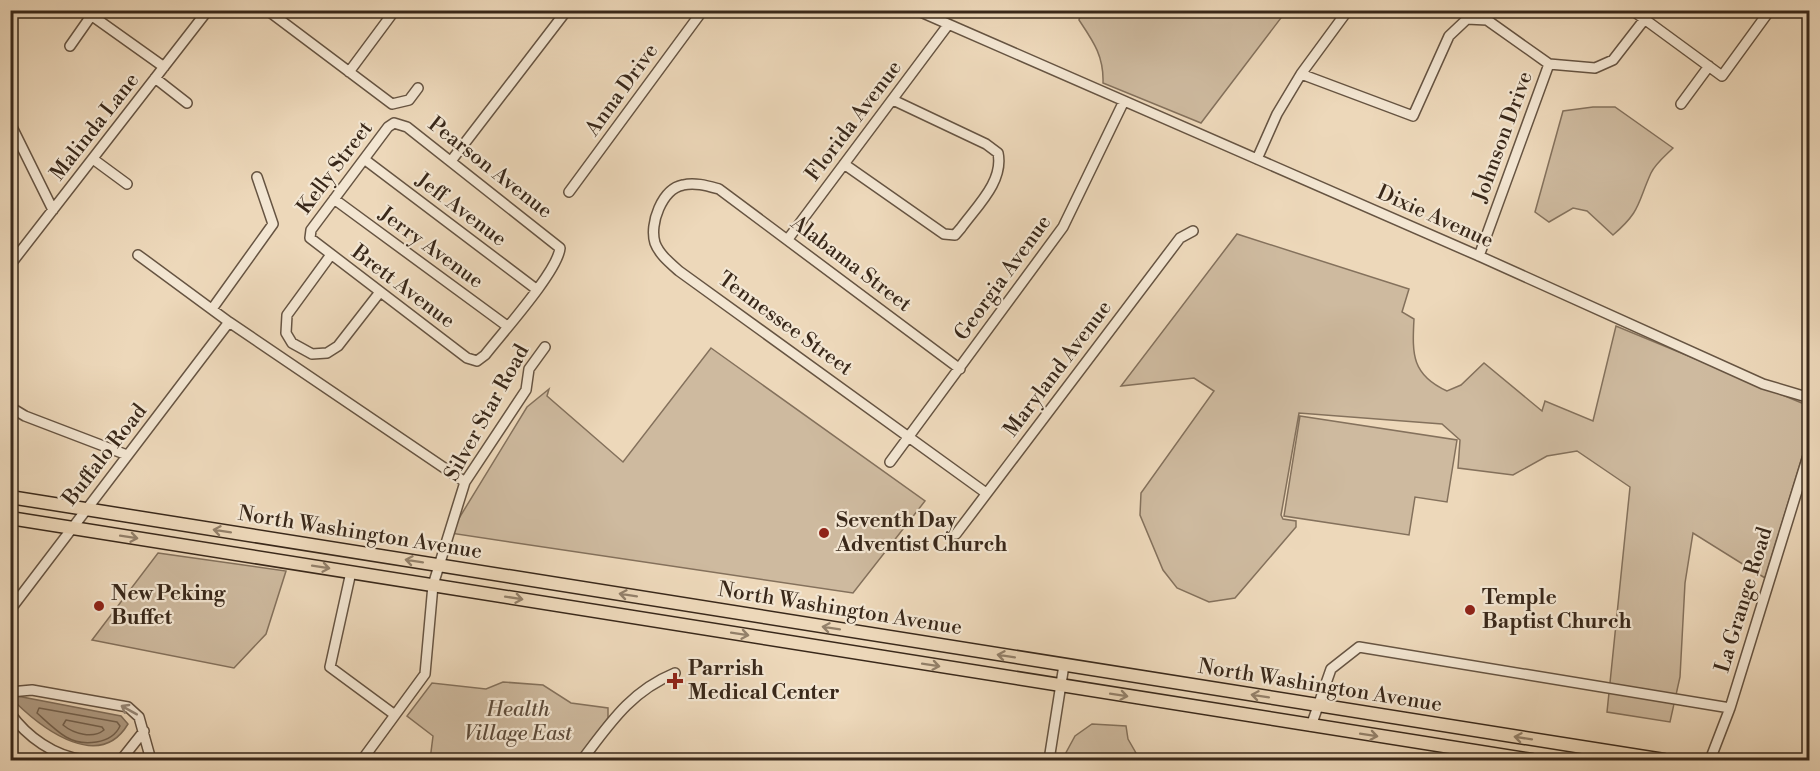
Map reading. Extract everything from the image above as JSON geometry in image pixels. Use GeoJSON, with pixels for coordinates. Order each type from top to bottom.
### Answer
{"type":"FeatureCollection","features":[{"type":"Feature","properties":{"kind":"main road","name":"North Washington Avenue"},"geometry":{"type":"LineString","coordinates":[[10,497],[1664,760]]}},
{"type":"Feature","properties":{"kind":"main road","name":"North Washington Avenue"},"geometry":{"type":"LineString","coordinates":[[10,518],[1532,760]]}},
{"type":"Feature","properties":{"kind":"main road"},"geometry":{"type":"LineString","coordinates":[[682,625],[686,604]]}},
{"type":"Feature","properties":{"kind":"street","name":"Malinda Lane"},"geometry":{"type":"LineString","coordinates":[[10,265],[208,10]]}},
{"type":"Feature","properties":{"kind":"street"},"geometry":{"type":"LineString","coordinates":[[267,10],[392,104],[409,100],[418,88]]}},
{"type":"Feature","properties":{"kind":"street"},"geometry":{"type":"LineString","coordinates":[[349,72],[395,10]]}},
{"type":"Feature","properties":{"kind":"street"},"geometry":{"type":"LineString","coordinates":[[452,161],[567,10]]}},
{"type":"Feature","properties":{"kind":"street","name":"Anna Drive"},"geometry":{"type":"LineString","coordinates":[[569,192],[703,10]]}},
{"type":"Feature","properties":{"kind":"street","name":"Dixie Avenue"},"geometry":{"type":"LineString","coordinates":[[916,10],[1479,256],[1763,384],[1809,398]]}},
{"type":"Feature","properties":{"kind":"street"},"geometry":{"type":"LineString","coordinates":[[1257,159],[1277,114],[1301,74],[1348,10]]}},
{"type":"Feature","properties":{"kind":"street"},"geometry":{"type":"LineString","coordinates":[[1632,10],[1722,76],[1770,10]]}},
{"type":"Feature","properties":{"kind":"street"},"geometry":{"type":"LineString","coordinates":[[70,46],[88,13],[164,67]]}},
{"type":"Feature","properties":{"kind":"street"},"geometry":{"type":"LineString","coordinates":[[1301,74],[1413,116],[1449,36],[1467,19],[1487,20],[1549,64],[1595,68],[1613,60],[1644,20]]}},
{"type":"Feature","properties":{"kind":"street","name":"Florida Avenue"},"geometry":{"type":"LineString","coordinates":[[788,239],[948,25]]}},
{"type":"Feature","properties":{"kind":"street","name":"Johnson Drive"},"geometry":{"type":"LineString","coordinates":[[1479,256],[1549,64]]}},
{"type":"Feature","properties":{"kind":"street"},"geometry":{"type":"LineString","coordinates":[[1681,104],[1709,66]]}},
{"type":"Feature","properties":{"kind":"street"},"geometry":{"type":"LineString","coordinates":[[155,78],[187,103]]}},
{"type":"Feature","properties":{"kind":"street"},"geometry":{"type":"LineString","coordinates":[[844,164],[944,234],[955,235],[961,228],[995,181],[1001,166],[998,153],[986,144],[893,100]]}},
{"type":"Feature","properties":{"kind":"street","name":"Georgia Avenue"},"geometry":{"type":"LineString","coordinates":[[890,462],[1063,227],[1124,101]]}},
{"type":"Feature","properties":{"kind":"street"},"geometry":{"type":"LineString","coordinates":[[10,123],[53,210]]}},
{"type":"Feature","properties":{"kind":"street","name":"Pearson Avenue"},"geometry":{"type":"LineString","coordinates":[[394,123],[407,127],[561,248],[560,257],[536,289]]}},
{"type":"Feature","properties":{"kind":"street","name":"Kelly Street"},"geometry":{"type":"LineString","coordinates":[[310,238],[311,230],[388,127],[394,123]]}},
{"type":"Feature","properties":{"kind":"street"},"geometry":{"type":"LineString","coordinates":[[93,159],[127,184]]}},
{"type":"Feature","properties":{"kind":"street","name":"Jeff Avenue"},"geometry":{"type":"LineString","coordinates":[[364,159],[536,289]]}},
{"type":"Feature","properties":{"kind":"street"},"geometry":{"type":"LineString","coordinates":[[212,309],[273,224],[257,177]]}},
{"type":"Feature","properties":{"kind":"street","name":"Tennessee Street"},"geometry":{"type":"LineString","coordinates":[[719,189],[701,184],[681,185],[662,200],[655,221],[655,241],[663,256],[679,271],[986,493]]}},
{"type":"Feature","properties":{"kind":"street","name":"Alabama Street"},"geometry":{"type":"LineString","coordinates":[[719,189],[960,369]]}},
{"type":"Feature","properties":{"kind":"street","name":"Jerry Avenue"},"geometry":{"type":"LineString","coordinates":[[334,199],[507,326]]}},
{"type":"Feature","properties":{"kind":"street","name":"Maryland Avenue"},"geometry":{"type":"LineString","coordinates":[[956,534],[1180,238],[1193,231]]}},
{"type":"Feature","properties":{"kind":"street","name":"Brett Avenue"},"geometry":{"type":"LineString","coordinates":[[310,238],[330,256],[467,358],[477,361],[485,355],[507,326]]}},
{"type":"Feature","properties":{"kind":"street"},"geometry":{"type":"LineString","coordinates":[[138,255],[229,322],[465,482]]}},
{"type":"Feature","properties":{"kind":"street"},"geometry":{"type":"LineString","coordinates":[[330,256],[287,315],[286,333],[292,343],[312,354],[327,353],[338,346],[380,292]]}},
{"type":"Feature","properties":{"kind":"street"},"geometry":{"type":"LineString","coordinates":[[507,326],[536,289]]}},
{"type":"Feature","properties":{"kind":"street","name":"Buffalo Road"},"geometry":{"type":"LineString","coordinates":[[10,610],[229,322]]}},
{"type":"Feature","properties":{"kind":"street","name":"Silver Star Road"},"geometry":{"type":"LineString","coordinates":[[362,760],[425,674],[433,585],[465,482],[526,390],[529,369],[545,347]]}},
{"type":"Feature","properties":{"kind":"street"},"geometry":{"type":"LineString","coordinates":[[10,407],[25,416],[127,455]]}},
{"type":"Feature","properties":{"kind":"street","name":"La Grange Road"},"geometry":{"type":"LineString","coordinates":[[1710,760],[1730,708],[1809,449]]}},
{"type":"Feature","properties":{"kind":"street"},"geometry":{"type":"LineString","coordinates":[[351,572],[330,667],[395,715]]}},
{"type":"Feature","properties":{"kind":"street"},"geometry":{"type":"LineString","coordinates":[[1311,726],[1331,669],[1359,647],[1730,708]]}},
{"type":"Feature","properties":{"kind":"street"},"geometry":{"type":"LineString","coordinates":[[1048,760],[1064,665]]}},
{"type":"Feature","properties":{"kind":"street"},"geometry":{"type":"LineString","coordinates":[[582,760],[633,697],[652,682],[675,673]]}},
{"type":"Feature","properties":{"kind":"street"},"geometry":{"type":"LineString","coordinates":[[10,692],[32,690],[128,706],[139,717],[151,760]]}},
{"type":"Feature","properties":{"kind":"street"},"geometry":{"type":"LineString","coordinates":[[10,713],[17,723],[51,750],[84,760]]}},
{"type":"Feature","properties":{"kind":"street"},"geometry":{"type":"LineString","coordinates":[[121,760],[144,731]]}},
{"type":"Feature","properties":{"kind":"green space"},"geometry":{"type":"Polygon","coordinates":[[[1082,10],[1279,10],[1284,14],[1201,123],[1103,83],[1100,57],[1079,20],[1082,10]]]}},
{"type":"Feature","properties":{"kind":"green space"},"geometry":{"type":"Polygon","coordinates":[[[1615,107],[1673,148],[1653,170],[1634,213],[1613,235],[1587,211],[1573,208],[1549,222],[1535,212],[1563,111],[1615,107]]]}},
{"type":"Feature","properties":{"kind":"green space"},"geometry":{"type":"Polygon","coordinates":[[[1237,234],[1409,289],[1402,312],[1414,319],[1413,343],[1417,362],[1427,378],[1447,391],[1461,385],[1484,363],[1542,411],[1545,401],[1593,421],[1616,326],[1809,406],[1809,435],[1765,578],[1693,533],[1685,583],[1680,677],[1670,722],[1607,712],[1630,487],[1577,451],[1547,456],[1513,475],[1458,468],[1460,440],[1442,424],[1299,413],[1281,515],[1283,519],[1296,521],[1296,527],[1235,598],[1209,602],[1177,588],[1163,570],[1140,515],[1141,493],[1214,391],[1194,378],[1121,386],[1237,234]]]}},
{"type":"Feature","properties":{"kind":"green space"},"geometry":{"type":"Polygon","coordinates":[[[711,348],[925,501],[853,593],[450,533],[527,407],[549,389],[547,396],[623,462],[711,348]]]}},
{"type":"Feature","properties":{"kind":"green space"},"geometry":{"type":"Polygon","coordinates":[[[1300,416],[1457,440],[1447,502],[1415,497],[1409,535],[1284,516],[1300,416]]]}},
{"type":"Feature","properties":{"kind":"green space"},"geometry":{"type":"Polygon","coordinates":[[[158,553],[286,571],[266,634],[234,668],[92,640],[158,553]]]}},
{"type":"Feature","properties":{"kind":"green space","name":"Health Village East"},"geometry":{"type":"Polygon","coordinates":[[[503,682],[543,685],[571,703],[608,708],[608,718],[577,760],[430,760],[433,736],[407,716],[432,683],[486,689],[503,682]]]}},
{"type":"Feature","properties":{"kind":"green space"},"geometry":{"type":"Polygon","coordinates":[[[1092,724],[1126,726],[1128,739],[1140,760],[1062,760],[1075,736],[1092,724]]]}},
{"type":"Feature","properties":{"kind":"water"},"geometry":{"type":"Polygon","coordinates":[[[17,696],[121,716],[128,724],[116,738],[103,744],[88,745],[72,742],[28,714],[16,703],[17,696]]]}},
{"type":"Feature","properties":{"kind":"place","name":"Seventh Day Adventist Church"},"geometry":{"type":"Point","coordinates":[824,533]}},
{"type":"Feature","properties":{"kind":"place","name":"New Peking Buffet"},"geometry":{"type":"Point","coordinates":[99,606]}},
{"type":"Feature","properties":{"kind":"place","name":"Temple Baptist Church"},"geometry":{"type":"Point","coordinates":[1470,610]}},
{"type":"Feature","properties":{"kind":"place","name":"Parrish Medical Center"},"geometry":{"type":"Point","coordinates":[675,681]}}]}
